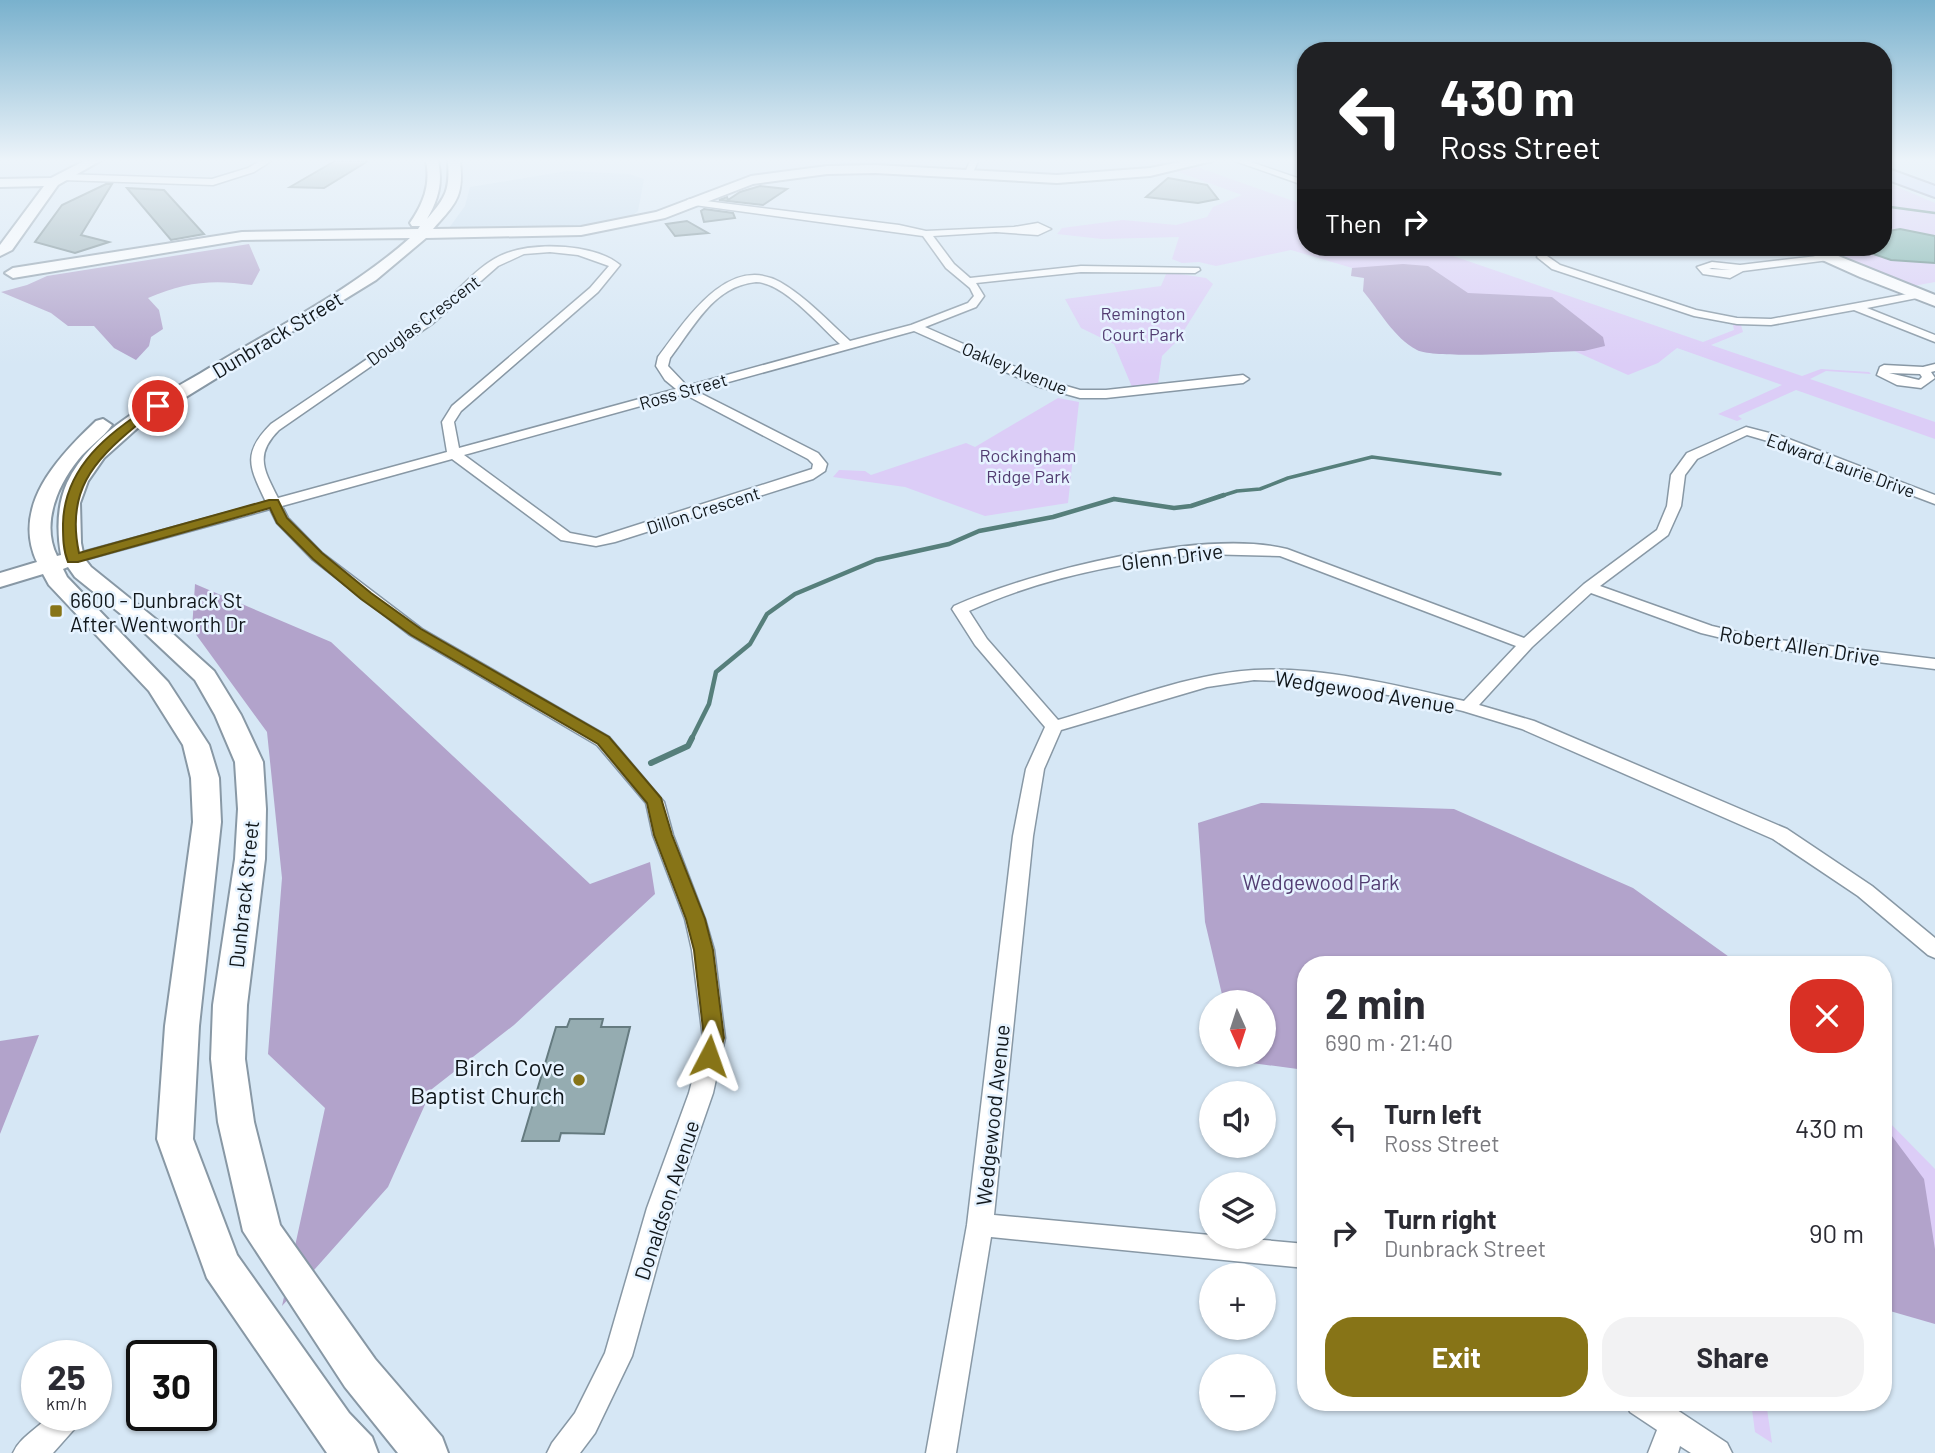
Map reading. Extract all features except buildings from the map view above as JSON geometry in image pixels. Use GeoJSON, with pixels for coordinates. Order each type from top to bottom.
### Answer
{"type":"FeatureCollection","features":[{"type":"Feature","properties":{"kind":"main road"},"geometry":{"type":"LineString","coordinates":[[7,262],[27,229]]}},
{"type":"Feature","properties":{"kind":"main road","name":"Dunbrack Street"},"geometry":{"type":"LineString","coordinates":[[417,229],[414,235],[355,274],[110,419],[71,455],[51,485],[41,508],[41,547],[61,562],[83,572],[155,630],[205,676],[228,715],[248,762],[252,809],[250,859],[230,1005],[228,1059],[236,1122],[262,1231],[360,1373],[426,1453]]}},
{"type":"Feature","properties":{"kind":"main road","name":"Dunbrack Street"},"geometry":{"type":"LineString","coordinates":[[344,1445],[221,1265],[175,1139],[182,1026],[207,822],[205,778],[196,745],[159,687],[65,589],[61,562],[70,543],[70,503],[78,481],[97,454],[135,420],[371,277],[421,229]]}},
{"type":"Feature","properties":{"kind":"main road"},"geometry":{"type":"LineString","coordinates":[[7,262],[72,262],[242,236],[414,235],[592,229]]}},
{"type":"Feature","properties":{"kind":"main road"},"geometry":{"type":"LineString","coordinates":[[1822,256],[1935,301]]}},
{"type":"Feature","properties":{"kind":"main road"},"geometry":{"type":"LineString","coordinates":[[0,580],[61,562]]}},
{"type":"Feature","properties":{"kind":"street"},"geometry":{"type":"LineString","coordinates":[[888,229],[926,234],[1018,229]]}},
{"type":"Feature","properties":{"kind":"street"},"geometry":{"type":"LineString","coordinates":[[926,234],[950,266],[967,281],[1058,268],[1097,266],[1195,270]]}},
{"type":"Feature","properties":{"kind":"street","name":"Douglas Crescent"},"geometry":{"type":"LineString","coordinates":[[274,503],[258,471],[256,456],[264,438],[275,427],[399,343],[505,258],[523,252],[556,250],[598,258],[615,265],[594,290],[456,409],[448,422],[454,454]]}},
{"type":"Feature","properties":{"kind":"street"},"geometry":{"type":"LineString","coordinates":[[1543,256],[1556,267],[1717,318],[1771,322],[1918,295]]}},
{"type":"Feature","properties":{"kind":"street"},"geometry":{"type":"LineString","coordinates":[[1740,268],[1826,258]]}},
{"type":"Feature","properties":{"kind":"street"},"geometry":{"type":"LineString","coordinates":[[687,391],[669,377],[662,366],[664,357],[720,290],[739,283],[757,279],[772,283],[848,345]]}},
{"type":"Feature","properties":{"kind":"street","name":"Ross Street"},"geometry":{"type":"LineString","coordinates":[[61,562],[915,327],[972,305],[979,296],[975,287],[967,281]]}},
{"type":"Feature","properties":{"kind":"street"},"geometry":{"type":"LineString","coordinates":[[1856,307],[1935,339]]}},
{"type":"Feature","properties":{"kind":"street","name":"Oakley Avenue"},"geometry":{"type":"LineString","coordinates":[[915,327],[1041,383],[1080,394],[1106,394],[1243,379]]}},
{"type":"Feature","properties":{"kind":"street","name":"Dillon Crescent"},"geometry":{"type":"LineString","coordinates":[[454,454],[566,537],[596,542],[808,477],[818,471],[820,464],[813,456],[687,391]]}},
{"type":"Feature","properties":{"kind":"street","name":"Edward Laurie Drive"},"geometry":{"type":"LineString","coordinates":[[1589,587],[1663,531],[1674,506],[1678,475],[1692,456],[1746,431],[1776,439],[1935,500]]}},
{"type":"Feature","properties":{"kind":"street","name":"Donaldson Avenue"},"geometry":{"type":"LineString","coordinates":[[274,503],[282,520],[317,556],[366,596],[416,632],[603,741],[655,802],[663,835],[695,919],[703,950],[714,1038],[701,1093],[660,1208],[618,1356],[585,1423],[562,1453]]}},
{"type":"Feature","properties":{"kind":"street","name":"Glenn Drive"},"geometry":{"type":"LineString","coordinates":[[1054,727],[981,642],[960,608],[991,594],[1123,561],[1197,548],[1254,548],[1282,552],[1526,644]]}},
{"type":"Feature","properties":{"kind":"street"},"geometry":{"type":"LineString","coordinates":[[1468,707],[1526,644],[1589,587]]}},
{"type":"Feature","properties":{"kind":"street","name":"Robert Allen Drive"},"geometry":{"type":"LineString","coordinates":[[1589,587],[1707,630],[1763,643],[1935,664]]}},
{"type":"Feature","properties":{"kind":"street","name":"Wedgewood Avenue"},"geometry":{"type":"LineString","coordinates":[[941,1453],[979,1225],[1023,836],[1035,769],[1054,727],[1205,682],[1254,675],[1307,677],[1413,694],[1468,707],[1528,725],[1780,834],[1865,891],[1935,950]]}},
{"type":"Feature","properties":{"kind":"street"},"geometry":{"type":"LineString","coordinates":[[979,1225],[1297,1255]]}},
{"type":"Feature","properties":{"kind":"street"},"geometry":{"type":"LineString","coordinates":[[1652,1411],[1717,1453]]}},
{"type":"Feature","properties":{"kind":"street"},"geometry":{"type":"LineString","coordinates":[[1663,1453],[1673,1426]]}},
{"type":"Feature","properties":{"kind":"street"},"geometry":{"type":"LineString","coordinates":[[29,1453],[54,1431]]}},
{"type":"Feature","properties":{"kind":"green space"},"geometry":{"type":"Polygon","coordinates":[[[1061,229],[1297,229],[1297,252],[1291,250],[1216,266],[1199,262],[1182,263],[1172,259],[1179,237],[1102,239],[1057,234],[1061,229]]]}},
{"type":"Feature","properties":{"kind":"green space"},"geometry":{"type":"Polygon","coordinates":[[[1892,229],[1935,229],[1935,282],[1913,286],[1844,256],[1892,256],[1892,229]]]}},
{"type":"Feature","properties":{"kind":"green space"},"geometry":{"type":"Polygon","coordinates":[[[249,244],[260,270],[252,285],[199,283],[174,288],[148,298],[159,310],[163,329],[151,337],[149,346],[136,360],[114,348],[94,326],[68,326],[51,313],[1,292],[47,276],[249,244]]]}},
{"type":"Feature","properties":{"kind":"green space"},"geometry":{"type":"Polygon","coordinates":[[[1311,256],[1453,256],[1703,342],[1734,330],[1733,325],[1741,325],[1743,332],[1711,345],[1802,376],[1821,369],[1869,372],[1871,374],[1826,371],[1810,379],[1935,422],[1935,439],[1796,390],[1738,416],[1742,419],[1737,421],[1718,414],[1782,385],[1677,348],[1658,363],[1628,375],[1458,299],[1311,256]]]}},
{"type":"Feature","properties":{"kind":"green space"},"geometry":{"type":"Polygon","coordinates":[[[1403,264],[1428,266],[1468,293],[1552,297],[1603,337],[1605,346],[1584,351],[1497,354],[1447,354],[1417,350],[1394,331],[1363,291],[1364,278],[1351,276],[1352,268],[1403,264]]]}},
{"type":"Feature","properties":{"kind":"green space","name":"Remington Court Park"},"geometry":{"type":"Polygon","coordinates":[[[1167,272],[1206,278],[1213,284],[1178,340],[1162,356],[1158,384],[1132,387],[1114,344],[1081,328],[1065,299],[1161,286],[1167,272]]]}},
{"type":"Feature","properties":{"kind":"green space","name":"Rockingham Ridge Park"},"geometry":{"type":"Polygon","coordinates":[[[1058,398],[1079,402],[1068,503],[985,516],[905,487],[833,477],[839,470],[865,471],[871,475],[966,443],[975,447],[1058,398]]]}},
{"type":"Feature","properties":{"kind":"green space"},"geometry":{"type":"Polygon","coordinates":[[[195,584],[331,642],[590,884],[650,862],[655,894],[514,1025],[432,1089],[388,1187],[282,1306],[325,1108],[268,1054],[282,878],[267,732],[192,629],[195,584]]]}},
{"type":"Feature","properties":{"kind":"green space","name":"Wedgewood Park"},"geometry":{"type":"Polygon","coordinates":[[[1261,803],[1454,809],[1633,888],[1728,956],[1297,956],[1297,1069],[1276,1066],[1276,990],[1221,990],[1205,922],[1198,823],[1261,803]]]}},
{"type":"Feature","properties":{"kind":"green space"},"geometry":{"type":"Polygon","coordinates":[[[39,1035],[0,1134],[0,1041],[39,1035]]]}},
{"type":"Feature","properties":{"kind":"green space"},"geometry":{"type":"Polygon","coordinates":[[[1892,1125],[1935,1169],[1935,1270],[1892,1259],[1892,1125]]]}},
{"type":"Feature","properties":{"kind":"green space"},"geometry":{"type":"Polygon","coordinates":[[[1892,1136],[1924,1179],[1935,1249],[1935,1324],[1892,1312],[1892,1136]]]}},
{"type":"Feature","properties":{"kind":"green space"},"geometry":{"type":"Polygon","coordinates":[[[1752,1411],[1767,1411],[1772,1443],[1755,1432],[1752,1411]]]}},
{"type":"Feature","properties":{"kind":"shaded area"},"geometry":{"type":"Polygon","coordinates":[[[1900,229],[1935,236],[1935,263],[1891,260],[1879,256],[1892,256],[1892,230],[1900,229]]]}},
{"type":"Feature","properties":{"kind":"waterway"},"geometry":{"type":"LineString","coordinates":[[1218,497],[1237,491],[1260,489],[1288,478],[1372,457],[1500,474]]}},
{"type":"Feature","properties":{"kind":"waterway"},"geometry":{"type":"LineString","coordinates":[[1218,497],[1224,495]]}},
{"type":"Feature","properties":{"kind":"waterway"},"geometry":{"type":"LineString","coordinates":[[651,763],[688,746],[709,704],[716,672],[750,644],[767,614],[795,594],[876,560],[949,544],[979,531],[1053,517],[1114,499],[1174,508],[1191,506],[1218,497]]}},
{"type":"Feature","properties":{"kind":"place","name":"6600 - Dunbrack St After Wentworth Dr"},"geometry":{"type":"Point","coordinates":[56,611]}},
{"type":"Feature","properties":{"kind":"place","name":"Birch Cove Baptist Church"},"geometry":{"type":"Point","coordinates":[579,1080]}},
{"type":"Feature","properties":{"kind":"route"},"geometry":{"type":"LineString","coordinates":[[158,406],[135,420],[97,454],[78,481],[70,503],[70,543],[73,559],[274,503],[282,520],[317,556],[366,596],[416,632],[603,741],[655,802],[663,835],[695,919],[703,950],[714,1038],[709,1056]]}}]}
